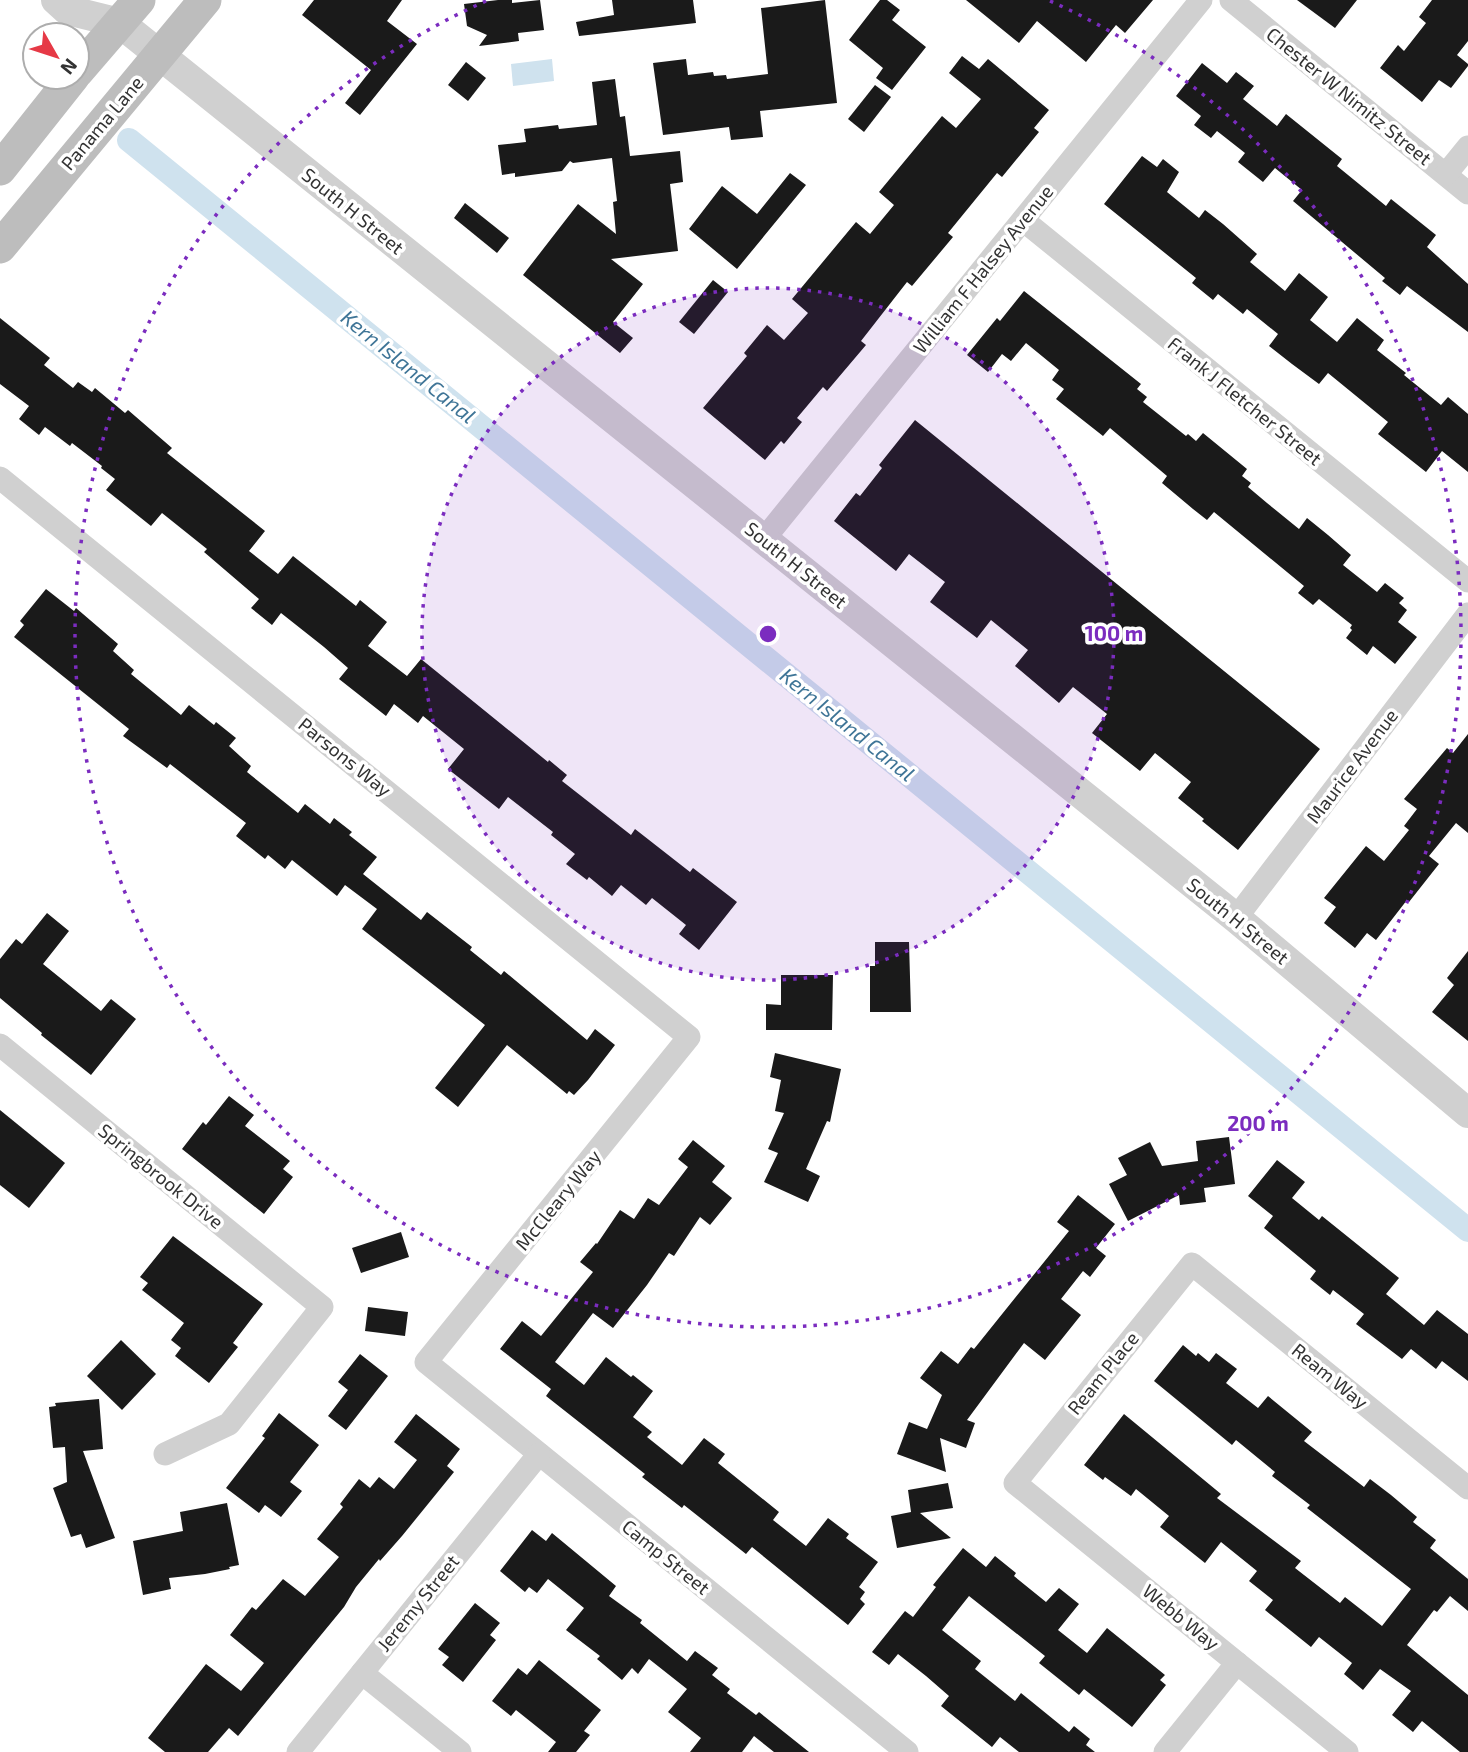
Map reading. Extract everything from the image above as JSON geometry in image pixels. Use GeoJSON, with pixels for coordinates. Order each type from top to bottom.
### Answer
{"type":"FeatureCollection","features":[{"type":"Feature","properties":{"kind":"main road","name":"Panama Lane"},"geometry":{"type":"LineString","coordinates":[[0,247],[205,0]]}},
{"type":"Feature","properties":{"kind":"main road"},"geometry":{"type":"LineString","coordinates":[[91,53],[123,8]]}},
{"type":"Feature","properties":{"kind":"main road"},"geometry":{"type":"LineString","coordinates":[[0,169],[62,91]]}},
{"type":"Feature","properties":{"kind":"street","name":"South H Street"},"geometry":{"type":"LineString","coordinates":[[55,0],[67,10],[123,8],[159,54],[1236,918],[1468,1113]]}},
{"type":"Feature","properties":{"kind":"street","name":"William F Halsey Avenue"},"geometry":{"type":"LineString","coordinates":[[764,539],[1201,0]]}},
{"type":"Feature","properties":{"kind":"street","name":"Chester W Nimitz Street"},"geometry":{"type":"LineString","coordinates":[[1231,0],[1468,192]]}},
{"type":"Feature","properties":{"kind":"street"},"geometry":{"type":"LineString","coordinates":[[1446,174],[1468,147]]}},
{"type":"Feature","properties":{"kind":"street","name":"Frank J Fletcher Street"},"geometry":{"type":"LineString","coordinates":[[1023,220],[1468,581]]}},
{"type":"Feature","properties":{"kind":"street","name":"Parsons Way"},"geometry":{"type":"LineString","coordinates":[[0,478],[689,1037]]}},
{"type":"Feature","properties":{"kind":"street","name":"Maurice Avenue"},"geometry":{"type":"LineString","coordinates":[[1236,918],[1468,614]]}},
{"type":"Feature","properties":{"kind":"street","name":"McCleary Way"},"geometry":{"type":"LineString","coordinates":[[426,1362],[689,1037]]}},
{"type":"Feature","properties":{"kind":"street","name":"Springbrook Drive"},"geometry":{"type":"LineString","coordinates":[[0,1045],[322,1307],[229,1424],[165,1454]]}},
{"type":"Feature","properties":{"kind":"street","name":"Ream Place"},"geometry":{"type":"LineString","coordinates":[[1015,1483],[1192,1264]]}},
{"type":"Feature","properties":{"kind":"street","name":"Ream Way"},"geometry":{"type":"LineString","coordinates":[[1192,1264],[1468,1488]]}},
{"type":"Feature","properties":{"kind":"street","name":"Camp Street"},"geometry":{"type":"LineString","coordinates":[[426,1362],[907,1752]]}},
{"type":"Feature","properties":{"kind":"street","name":"Jeremy Street"},"geometry":{"type":"LineString","coordinates":[[298,1752],[538,1454]]}},
{"type":"Feature","properties":{"kind":"street","name":"Webb Way"},"geometry":{"type":"LineString","coordinates":[[1015,1483],[1347,1752]]}},
{"type":"Feature","properties":{"kind":"street"},"geometry":{"type":"LineString","coordinates":[[1165,1752],[1237,1663]]}},
{"type":"Feature","properties":{"kind":"street"},"geometry":{"type":"LineString","coordinates":[[362,1673],[460,1752]]}},
{"type":"Feature","properties":{"kind":"water"},"geometry":{"type":"Polygon","coordinates":[[[552,59],[554,81],[513,86],[511,64],[552,59]]]}},
{"type":"Feature","properties":{"kind":"building"},"geometry":{"type":"Polygon","coordinates":[[[314,0],[402,0],[387,21],[417,44],[360,115],[345,103],[371,70],[302,15],[314,0]]]}},
{"type":"Feature","properties":{"kind":"building"},"geometry":{"type":"Polygon","coordinates":[[[512,0],[512,3],[540,0],[544,30],[518,33],[519,41],[479,46],[487,35],[467,26],[464,4],[512,0]]]}},
{"type":"Feature","properties":{"kind":"building"},"geometry":{"type":"Polygon","coordinates":[[[612,0],[693,0],[696,23],[579,36],[576,22],[614,15],[612,0]]]}},
{"type":"Feature","properties":{"kind":"building"},"geometry":{"type":"Polygon","coordinates":[[[825,0],[837,103],[760,111],[763,137],[731,140],[729,127],[663,135],[653,63],[686,59],[688,75],[713,72],[714,76],[726,75],[727,79],[768,74],[761,8],[825,0]]]}},
{"type":"Feature","properties":{"kind":"building"},"geometry":{"type":"Polygon","coordinates":[[[880,0],[887,0],[900,10],[892,20],[926,47],[892,90],[876,78],[883,68],[849,40],[880,0]]]}},
{"type":"Feature","properties":{"kind":"building"},"geometry":{"type":"Polygon","coordinates":[[[966,0],[1153,0],[1125,33],[1116,25],[1086,62],[1037,21],[1019,43],[966,0]]]}},
{"type":"Feature","properties":{"kind":"building"},"geometry":{"type":"Polygon","coordinates":[[[1297,0],[1357,0],[1335,28],[1297,0]]]}},
{"type":"Feature","properties":{"kind":"building"},"geometry":{"type":"Polygon","coordinates":[[[1432,0],[1468,0],[1468,41],[1457,55],[1468,66],[1451,88],[1439,80],[1422,102],[1380,68],[1398,45],[1404,51],[1426,23],[1419,17],[1432,0]]]}},
{"type":"Feature","properties":{"kind":"building"},"geometry":{"type":"Polygon","coordinates":[[[962,56],[979,69],[988,59],[1049,110],[1034,128],[1039,132],[1002,177],[997,173],[948,233],[953,237],[912,286],[907,282],[861,341],[866,345],[827,391],[823,387],[797,418],[802,422],[784,444],[781,441],[765,460],[703,408],[747,356],[744,353],[767,325],[784,340],[808,313],[792,299],[856,222],[870,234],[894,205],[879,192],[942,116],[956,128],[981,99],[949,73],[962,56]]]}},
{"type":"Feature","properties":{"kind":"building"},"geometry":{"type":"Polygon","coordinates":[[[466,62],[486,78],[468,101],[448,85],[466,62]]]}},
{"type":"Feature","properties":{"kind":"building"},"geometry":{"type":"Polygon","coordinates":[[[1202,63],[1227,83],[1236,72],[1254,86],[1243,99],[1277,126],[1286,114],[1342,159],[1337,166],[1386,206],[1391,199],[1436,235],[1427,247],[1468,284],[1468,332],[1407,286],[1400,295],[1382,281],[1385,278],[1293,201],[1302,190],[1275,168],[1263,182],[1238,162],[1245,153],[1217,131],[1211,138],[1194,125],[1201,116],[1176,96],[1202,63]]]}},
{"type":"Feature","properties":{"kind":"building"},"geometry":{"type":"Polygon","coordinates":[[[615,79],[620,117],[625,116],[630,156],[680,151],[683,182],[670,184],[678,251],[611,259],[643,284],[613,322],[633,338],[620,353],[523,275],[578,204],[616,234],[613,202],[617,201],[612,158],[573,163],[570,161],[562,171],[515,177],[515,173],[502,175],[498,145],[526,142],[524,129],[558,125],[559,129],[597,125],[592,82],[615,79]]]}},
{"type":"Feature","properties":{"kind":"building"},"geometry":{"type":"Polygon","coordinates":[[[875,85],[891,97],[864,132],[848,119],[875,85]]]}},
{"type":"Feature","properties":{"kind":"building"},"geometry":{"type":"Polygon","coordinates":[[[1142,156],[1157,167],[1163,159],[1179,172],[1167,192],[1199,218],[1205,210],[1223,224],[1257,254],[1250,262],[1285,291],[1299,273],[1328,297],[1310,320],[1337,342],[1357,318],[1384,340],[1377,350],[1406,373],[1404,375],[1441,405],[1448,397],[1468,414],[1468,472],[1442,451],[1426,472],[1378,434],[1388,422],[1328,373],[1319,384],[1292,364],[1269,346],[1278,334],[1247,309],[1243,314],[1218,294],[1213,300],[1192,283],[1196,278],[1104,204],[1142,156]]]}},
{"type":"Feature","properties":{"kind":"building"},"geometry":{"type":"Polygon","coordinates":[[[790,173],[806,185],[737,269],[689,229],[722,186],[757,214],[790,173]]]}},
{"type":"Feature","properties":{"kind":"building"},"geometry":{"type":"Polygon","coordinates":[[[465,203],[509,238],[497,253],[454,218],[465,203]]]}},
{"type":"Feature","properties":{"kind":"building"},"geometry":{"type":"Polygon","coordinates":[[[713,280],[728,292],[694,334],[679,322],[713,280]]]}},
{"type":"Feature","properties":{"kind":"building"},"geometry":{"type":"Polygon","coordinates":[[[1024,291],[1141,384],[1137,389],[1147,397],[1143,402],[1186,436],[1188,434],[1196,441],[1203,433],[1247,469],[1242,476],[1251,483],[1248,487],[1299,529],[1307,518],[1328,535],[1351,555],[1343,565],[1377,592],[1385,583],[1404,598],[1399,603],[1407,610],[1398,622],[1417,637],[1395,664],[1373,646],[1367,655],[1346,638],[1352,625],[1319,599],[1313,605],[1298,593],[1304,586],[1214,512],[1207,520],[1193,509],[1162,483],[1167,476],[1110,428],[1103,436],[1056,399],[1064,389],[1052,380],[1059,370],[1026,343],[1011,361],[1002,354],[988,372],[967,355],[997,318],[1000,321],[1024,291]]]}},
{"type":"Feature","properties":{"kind":"building"},"geometry":{"type":"Polygon","coordinates":[[[0,318],[50,358],[44,365],[73,388],[78,382],[92,392],[95,388],[125,413],[128,410],[172,448],[167,453],[265,531],[249,551],[278,574],[293,556],[356,606],[360,600],[387,622],[368,646],[407,676],[421,659],[567,775],[562,781],[631,835],[635,829],[690,872],[693,868],[737,902],[699,950],[679,934],[686,925],[652,898],[646,905],[621,885],[612,896],[589,877],[587,880],[566,864],[575,854],[551,835],[553,832],[508,797],[499,809],[448,769],[464,749],[423,716],[418,723],[394,704],[386,716],[339,679],[348,668],[324,647],[281,613],[272,625],[251,608],[259,599],[204,552],[207,549],[162,513],[151,526],[106,490],[115,479],[101,468],[102,466],[45,427],[39,435],[19,419],[29,406],[0,384],[0,318]]]}},
{"type":"Feature","properties":{"kind":"building"},"geometry":{"type":"Polygon","coordinates":[[[915,420],[1320,749],[1238,850],[1178,798],[1191,782],[1155,753],[1140,771],[1092,733],[1107,714],[1073,687],[1059,703],[1015,666],[1028,650],[991,620],[977,638],[930,602],[945,582],[909,554],[896,571],[834,521],[856,493],[860,496],[882,468],[879,465],[915,420]]]}},
{"type":"Feature","properties":{"kind":"building"},"geometry":{"type":"Polygon","coordinates":[[[46,589],[74,611],[76,608],[118,644],[113,651],[134,670],[131,674],[181,715],[189,705],[236,738],[229,746],[251,766],[247,772],[298,813],[305,804],[330,824],[334,818],[352,832],[349,835],[377,857],[363,874],[421,920],[427,912],[472,947],[470,950],[501,975],[504,971],[587,1040],[595,1029],[615,1045],[588,1080],[574,1095],[569,1091],[567,1094],[507,1045],[458,1107],[435,1088],[485,1025],[362,929],[377,909],[345,885],[337,896],[292,860],[285,869],[268,855],[265,859],[236,836],[246,823],[170,764],[167,768],[123,736],[129,729],[14,637],[24,625],[20,621],[46,589]]]}},
{"type":"Feature","properties":{"kind":"building"},"geometry":{"type":"Polygon","coordinates":[[[1468,734],[1468,833],[1456,823],[1429,856],[1439,864],[1409,902],[1407,900],[1376,940],[1367,933],[1355,948],[1324,923],[1336,907],[1324,898],[1366,846],[1384,861],[1409,830],[1404,826],[1417,809],[1404,799],[1447,748],[1453,753],[1468,734]]]}},
{"type":"Feature","properties":{"kind":"building"},"geometry":{"type":"Polygon","coordinates":[[[47,913],[69,931],[43,964],[101,1011],[111,999],[136,1019],[91,1075],[0,998],[0,959],[16,939],[22,944],[47,913]]]}},
{"type":"Feature","properties":{"kind":"building"},"geometry":{"type":"Polygon","coordinates":[[[875,942],[909,942],[911,1012],[870,1012],[870,966],[875,966],[875,942]]]}},
{"type":"Feature","properties":{"kind":"building"},"geometry":{"type":"Polygon","coordinates":[[[1468,951],[1468,1041],[1432,1012],[1454,985],[1447,978],[1468,951]]]}},
{"type":"Feature","properties":{"kind":"building"},"geometry":{"type":"Polygon","coordinates":[[[781,975],[833,975],[832,1030],[766,1030],[766,1004],[781,1005],[781,975]]]}},
{"type":"Feature","properties":{"kind":"building"},"geometry":{"type":"Polygon","coordinates":[[[775,1053],[841,1069],[830,1122],[827,1121],[806,1169],[820,1176],[808,1202],[764,1182],[778,1153],[768,1149],[784,1113],[775,1111],[781,1080],[770,1077],[775,1053]]]}},
{"type":"Feature","properties":{"kind":"building"},"geometry":{"type":"Polygon","coordinates":[[[229,1096],[254,1115],[245,1126],[290,1161],[283,1169],[293,1177],[264,1214],[182,1149],[203,1122],[206,1125],[229,1096]]]}},
{"type":"Feature","properties":{"kind":"building"},"geometry":{"type":"Polygon","coordinates":[[[0,1110],[65,1163],[29,1208],[0,1185],[0,1110]]]}},
{"type":"Feature","properties":{"kind":"building"},"geometry":{"type":"Polygon","coordinates":[[[1229,1137],[1235,1184],[1204,1188],[1206,1202],[1180,1205],[1179,1195],[1128,1221],[1109,1184],[1127,1175],[1118,1158],[1150,1142],[1162,1166],[1198,1161],[1196,1141],[1229,1137]]]}},
{"type":"Feature","properties":{"kind":"building"},"geometry":{"type":"Polygon","coordinates":[[[693,1140],[725,1166],[712,1182],[732,1198],[710,1225],[700,1217],[674,1256],[669,1253],[613,1328],[593,1313],[555,1362],[584,1385],[606,1357],[631,1377],[633,1375],[653,1391],[633,1417],[652,1432],[647,1437],[682,1465],[704,1438],[725,1454],[718,1463],[779,1512],[773,1520],[806,1546],[828,1518],[849,1534],[846,1538],[878,1562],[859,1587],[865,1592],[860,1599],[865,1604],[848,1625],[752,1547],[746,1554],[684,1505],[682,1508],[642,1477],[645,1474],[546,1396],[551,1389],[500,1349],[522,1321],[541,1336],[593,1272],[580,1262],[597,1244],[620,1210],[634,1219],[648,1198],[659,1205],[688,1167],[678,1159],[693,1140]]]}},
{"type":"Feature","properties":{"kind":"building"},"geometry":{"type":"Polygon","coordinates":[[[1277,1160],[1305,1182],[1292,1198],[1319,1220],[1322,1216],[1399,1278],[1386,1294],[1424,1325],[1437,1310],[1468,1334],[1468,1381],[1442,1361],[1436,1369],[1411,1349],[1402,1359],[1356,1324],[1364,1314],[1333,1290],[1330,1295],[1310,1279],[1316,1271],[1264,1228],[1273,1216],[1248,1196],[1277,1160]]]}},
{"type":"Feature","properties":{"kind":"building"},"geometry":{"type":"Polygon","coordinates":[[[1078,1195],[1115,1224],[1096,1248],[1106,1256],[1090,1277],[1083,1271],[1061,1299],[1081,1315],[1045,1360],[1024,1343],[967,1420],[975,1423],[966,1448],[940,1438],[946,1472],[897,1454],[909,1422],[927,1429],[942,1395],[920,1378],[941,1351],[958,1364],[971,1347],[974,1349],[1069,1231],[1057,1222],[1078,1195]]]}},
{"type":"Feature","properties":{"kind":"building"},"geometry":{"type":"Polygon","coordinates":[[[401,1232],[409,1257],[361,1273],[352,1248],[401,1232]]]}},
{"type":"Feature","properties":{"kind":"building"},"geometry":{"type":"Polygon","coordinates":[[[173,1236],[263,1304],[233,1343],[238,1347],[209,1383],[175,1356],[181,1348],[171,1340],[184,1323],[142,1290],[148,1283],[140,1277],[173,1236]]]}},
{"type":"Feature","properties":{"kind":"building"},"geometry":{"type":"Polygon","coordinates":[[[368,1307],[408,1312],[405,1336],[365,1331],[368,1307]]]}},
{"type":"Feature","properties":{"kind":"building"},"geometry":{"type":"Polygon","coordinates":[[[121,1340],[156,1374],[122,1410],[87,1376],[121,1340]]]}},
{"type":"Feature","properties":{"kind":"building"},"geometry":{"type":"Polygon","coordinates":[[[1183,1345],[1209,1362],[1216,1353],[1237,1369],[1226,1383],[1258,1408],[1268,1396],[1312,1432],[1304,1441],[1364,1487],[1370,1479],[1391,1495],[1417,1517],[1413,1522],[1436,1540],[1430,1548],[1468,1579],[1468,1611],[1450,1596],[1437,1612],[1434,1610],[1407,1645],[1468,1695],[1468,1752],[1460,1752],[1422,1721],[1413,1732],[1392,1715],[1411,1691],[1380,1669],[1363,1690],[1344,1674],[1352,1663],[1319,1637],[1311,1647],[1265,1610],[1273,1600],[1249,1581],[1257,1571],[1221,1542],[1205,1563],[1160,1527],[1169,1516],[1136,1489],[1131,1496],[1084,1465],[1124,1414],[1221,1494],[1217,1498],[1301,1561],[1295,1568],[1340,1603],[1345,1597],[1382,1626],[1411,1589],[1307,1508],[1310,1505],[1272,1476],[1275,1472],[1236,1440],[1232,1445],[1154,1381],[1183,1345]]]}},
{"type":"Feature","properties":{"kind":"building"},"geometry":{"type":"Polygon","coordinates":[[[360,1354],[388,1376],[346,1430],[328,1416],[348,1390],[338,1382],[360,1354]]]}},
{"type":"Feature","properties":{"kind":"building"},"geometry":{"type":"Polygon","coordinates":[[[99,1399],[103,1449],[83,1451],[115,1538],[86,1548],[81,1534],[71,1537],[53,1488],[67,1482],[65,1447],[53,1448],[49,1407],[56,1406],[55,1403],[99,1399]]]}},
{"type":"Feature","properties":{"kind":"building"},"geometry":{"type":"Polygon","coordinates":[[[279,1413],[319,1445],[290,1482],[302,1491],[281,1517],[265,1505],[259,1513],[226,1488],[265,1438],[262,1436],[279,1413]]]}},
{"type":"Feature","properties":{"kind":"building"},"geometry":{"type":"Polygon","coordinates":[[[416,1414],[460,1449],[447,1466],[454,1472],[356,1587],[344,1607],[238,1736],[229,1728],[208,1752],[165,1752],[148,1738],[206,1664],[241,1691],[264,1663],[230,1635],[252,1607],[256,1610],[283,1579],[305,1596],[339,1557],[317,1539],[343,1507],[340,1504],[359,1479],[370,1488],[379,1477],[394,1489],[417,1460],[394,1442],[416,1414]]]}},
{"type":"Feature","properties":{"kind":"building"},"geometry":{"type":"Polygon","coordinates":[[[948,1483],[953,1508],[920,1513],[951,1538],[897,1548],[891,1516],[911,1512],[908,1490],[948,1483]]]}},
{"type":"Feature","properties":{"kind":"building"},"geometry":{"type":"Polygon","coordinates":[[[227,1503],[239,1565],[205,1574],[169,1578],[171,1589],[143,1595],[133,1541],[183,1531],[180,1512],[227,1503]]]}},
{"type":"Feature","properties":{"kind":"building"},"geometry":{"type":"Polygon","coordinates":[[[532,1530],[546,1541],[552,1533],[616,1586],[609,1596],[642,1620],[640,1623],[687,1661],[695,1651],[718,1668],[712,1675],[730,1689],[727,1693],[756,1715],[759,1712],[809,1752],[774,1752],[754,1736],[742,1752],[690,1752],[701,1738],[668,1712],[687,1689],[649,1659],[638,1674],[632,1668],[622,1680],[597,1659],[600,1656],[566,1630],[584,1608],[548,1579],[537,1593],[529,1587],[525,1592],[500,1571],[532,1530]]]}},
{"type":"Feature","properties":{"kind":"building"},"geometry":{"type":"Polygon","coordinates":[[[963,1548],[986,1567],[995,1556],[1016,1573],[1014,1576],[1046,1602],[1059,1588],[1079,1604],[1058,1630],[1087,1653],[1107,1628],[1165,1675],[1160,1680],[1166,1685],[1132,1727],[1084,1689],[1079,1695],[1039,1663],[1045,1656],[969,1596],[942,1630],[981,1661],[975,1669],[1015,1701],[1021,1693],[1069,1732],[1074,1726],[1090,1739],[1086,1745],[1095,1752],[1019,1752],[1000,1737],[992,1747],[941,1706],[949,1696],[926,1676],[898,1654],[889,1665],[872,1652],[905,1611],[913,1617],[936,1587],[933,1585],[963,1548]]]}},
{"type":"Feature","properties":{"kind":"building"},"geometry":{"type":"Polygon","coordinates":[[[475,1603],[500,1623],[490,1635],[496,1640],[463,1682],[442,1665],[449,1657],[438,1649],[475,1603]]]}},
{"type":"Feature","properties":{"kind":"building"},"geometry":{"type":"Polygon","coordinates":[[[539,1660],[601,1710],[584,1731],[590,1735],[576,1752],[548,1752],[556,1742],[516,1710],[511,1716],[492,1701],[518,1668],[527,1675],[539,1660]]]}},
{"type":"Feature","properties":{"kind":"waterway","name":"Kern Island Canal"},"geometry":{"type":"LineString","coordinates":[[129,140],[1468,1230]]}}]}
